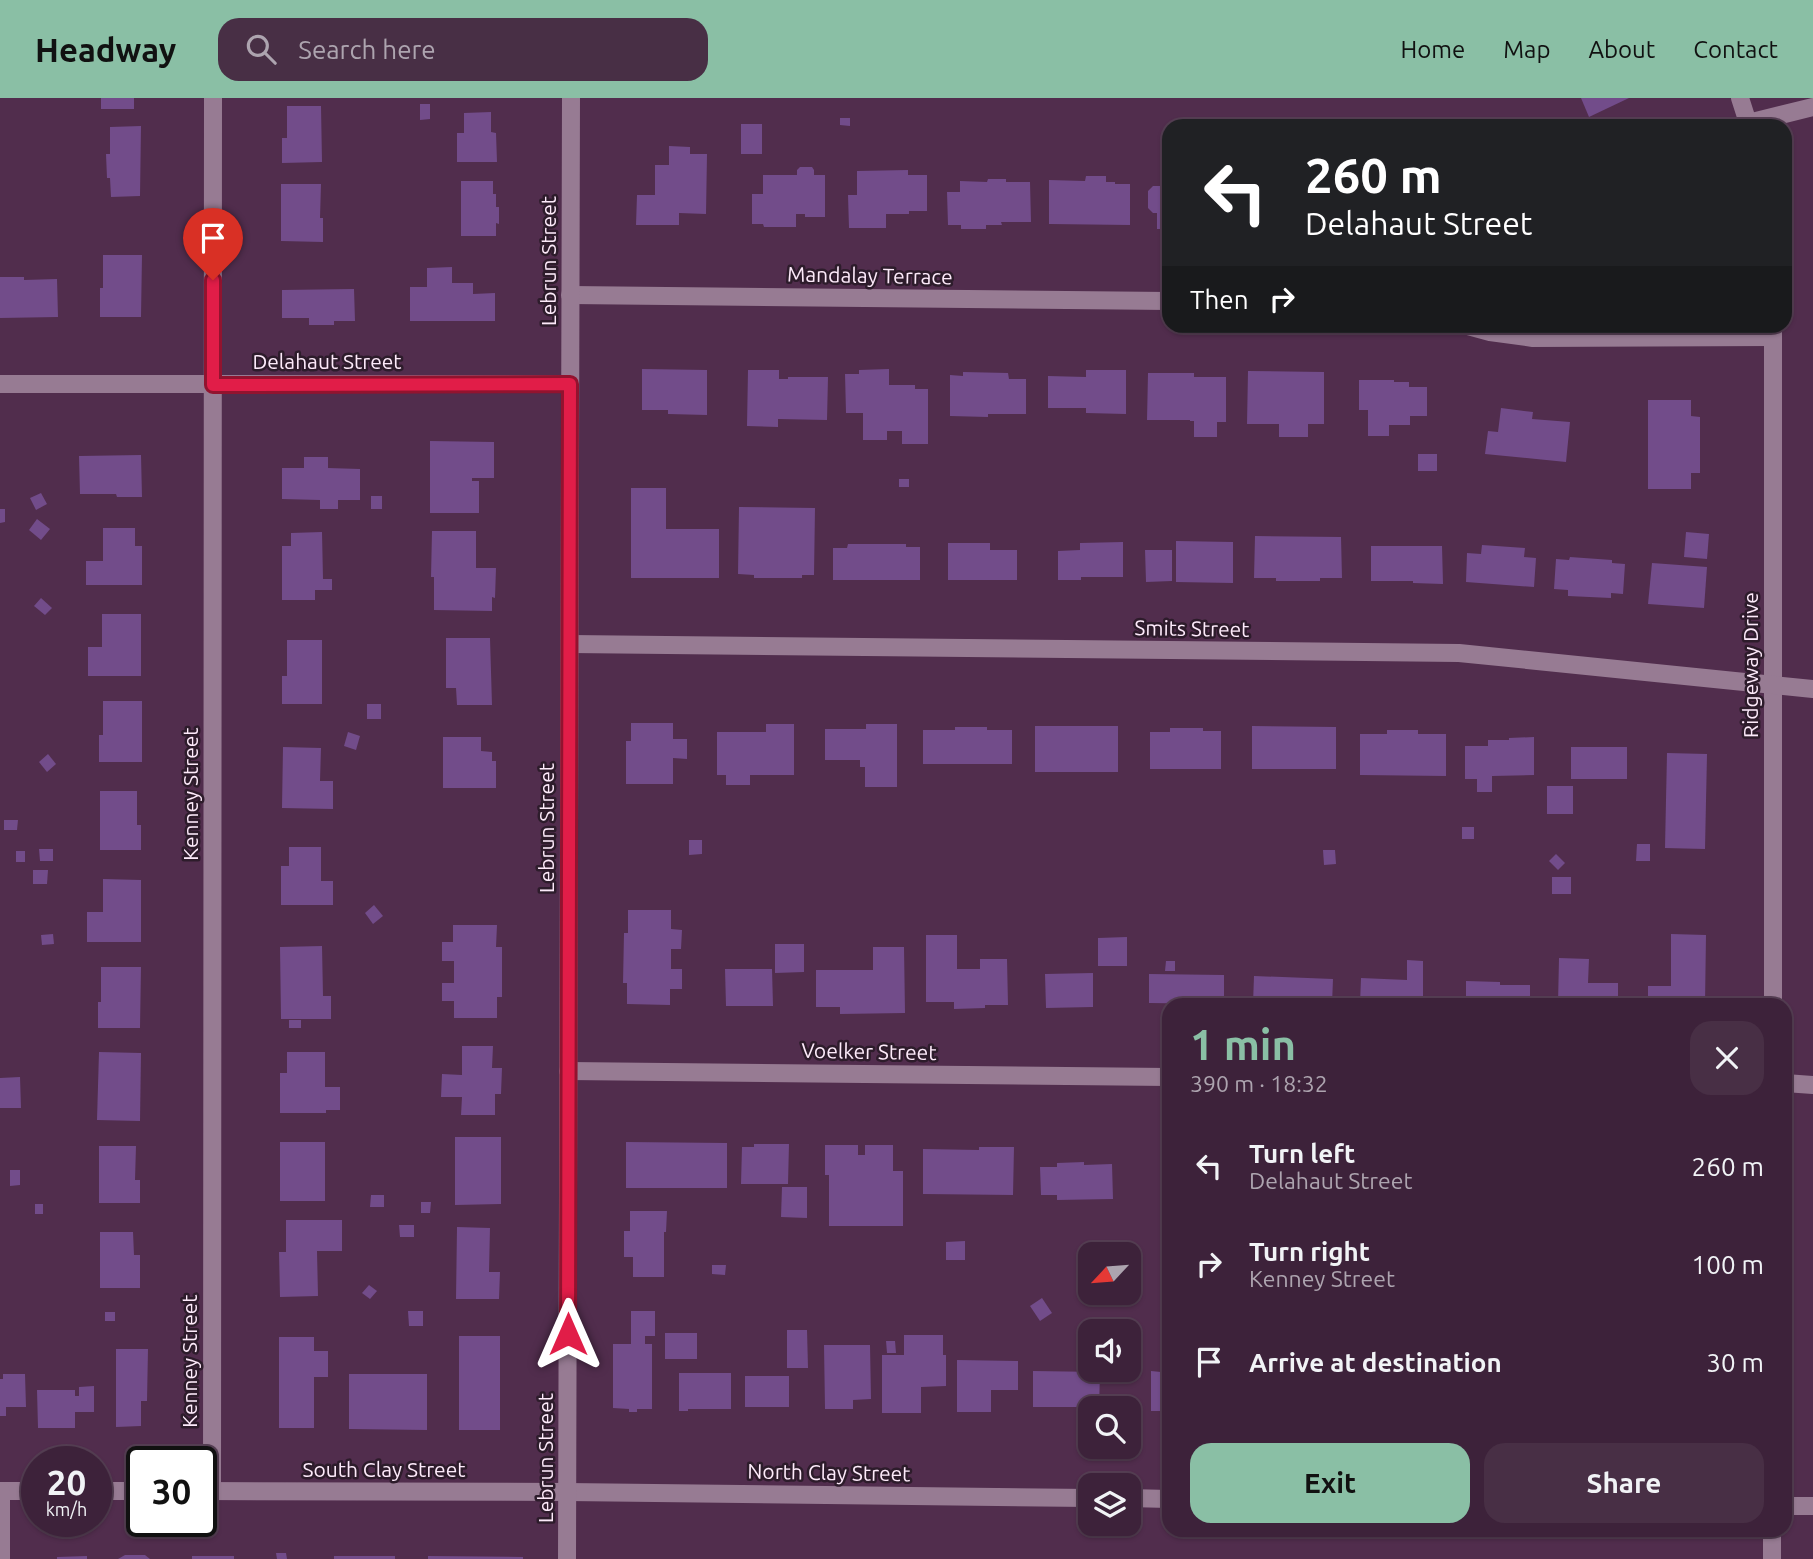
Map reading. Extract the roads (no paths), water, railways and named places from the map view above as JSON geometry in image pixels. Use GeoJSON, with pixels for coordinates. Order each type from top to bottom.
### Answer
{"type":"FeatureCollection","features":[{"type":"Feature","properties":{"kind":"street","name":"Kenney Street"},"geometry":{"type":"LineString","coordinates":[[207,1446],[213,98]]}},
{"type":"Feature","properties":{"kind":"street","name":"Lebrun Street"},"geometry":{"type":"LineString","coordinates":[[567,1559],[570,98]]}},
{"type":"Feature","properties":{"kind":"street"},"geometry":{"type":"LineString","coordinates":[[1740,98],[1747,119]]}},
{"type":"Feature","properties":{"kind":"street"},"geometry":{"type":"LineString","coordinates":[[1770,119],[1813,107]]}},
{"type":"Feature","properties":{"kind":"street","name":"Mandalay Terrace"},"geometry":{"type":"LineString","coordinates":[[570,295],[1162,301]]}},
{"type":"Feature","properties":{"kind":"street"},"geometry":{"type":"LineString","coordinates":[[1497,333],[1533,338],[1704,333]]}},
{"type":"Feature","properties":{"kind":"street","name":"Ridgeway Drive"},"geometry":{"type":"LineString","coordinates":[[1773,333],[1773,998]]}},
{"type":"Feature","properties":{"kind":"street","name":"Delahaut Street"},"geometry":{"type":"LineString","coordinates":[[0,384],[570,384]]}},
{"type":"Feature","properties":{"kind":"street","name":"Smits Street"},"geometry":{"type":"LineString","coordinates":[[569,645],[1459,653],[1813,689]]}},
{"type":"Feature","properties":{"kind":"street","name":"Voelker Street"},"geometry":{"type":"LineString","coordinates":[[568,1071],[1162,1077]]}},
{"type":"Feature","properties":{"kind":"street"},"geometry":{"type":"LineString","coordinates":[[1792,1084],[1813,1085]]}},
{"type":"Feature","properties":{"kind":"street"},"geometry":{"type":"LineString","coordinates":[[1,1559],[0,1490],[21,1490]]}},
{"type":"Feature","properties":{"kind":"street","name":"South Clay Street"},"geometry":{"type":"LineString","coordinates":[[217,1490],[567,1492]]}},
{"type":"Feature","properties":{"kind":"street","name":"North Clay Street"},"geometry":{"type":"LineString","coordinates":[[567,1492],[1078,1498]]}},
{"type":"Feature","properties":{"kind":"street"},"geometry":{"type":"LineString","coordinates":[[1141,1498],[1162,1499]]}},
{"type":"Feature","properties":{"kind":"street"},"geometry":{"type":"LineString","coordinates":[[1792,1506],[1813,1506]]}},
{"type":"Feature","properties":{"kind":"street"},"geometry":{"type":"LineString","coordinates":[[1772,1537],[1772,1559]]}}]}
